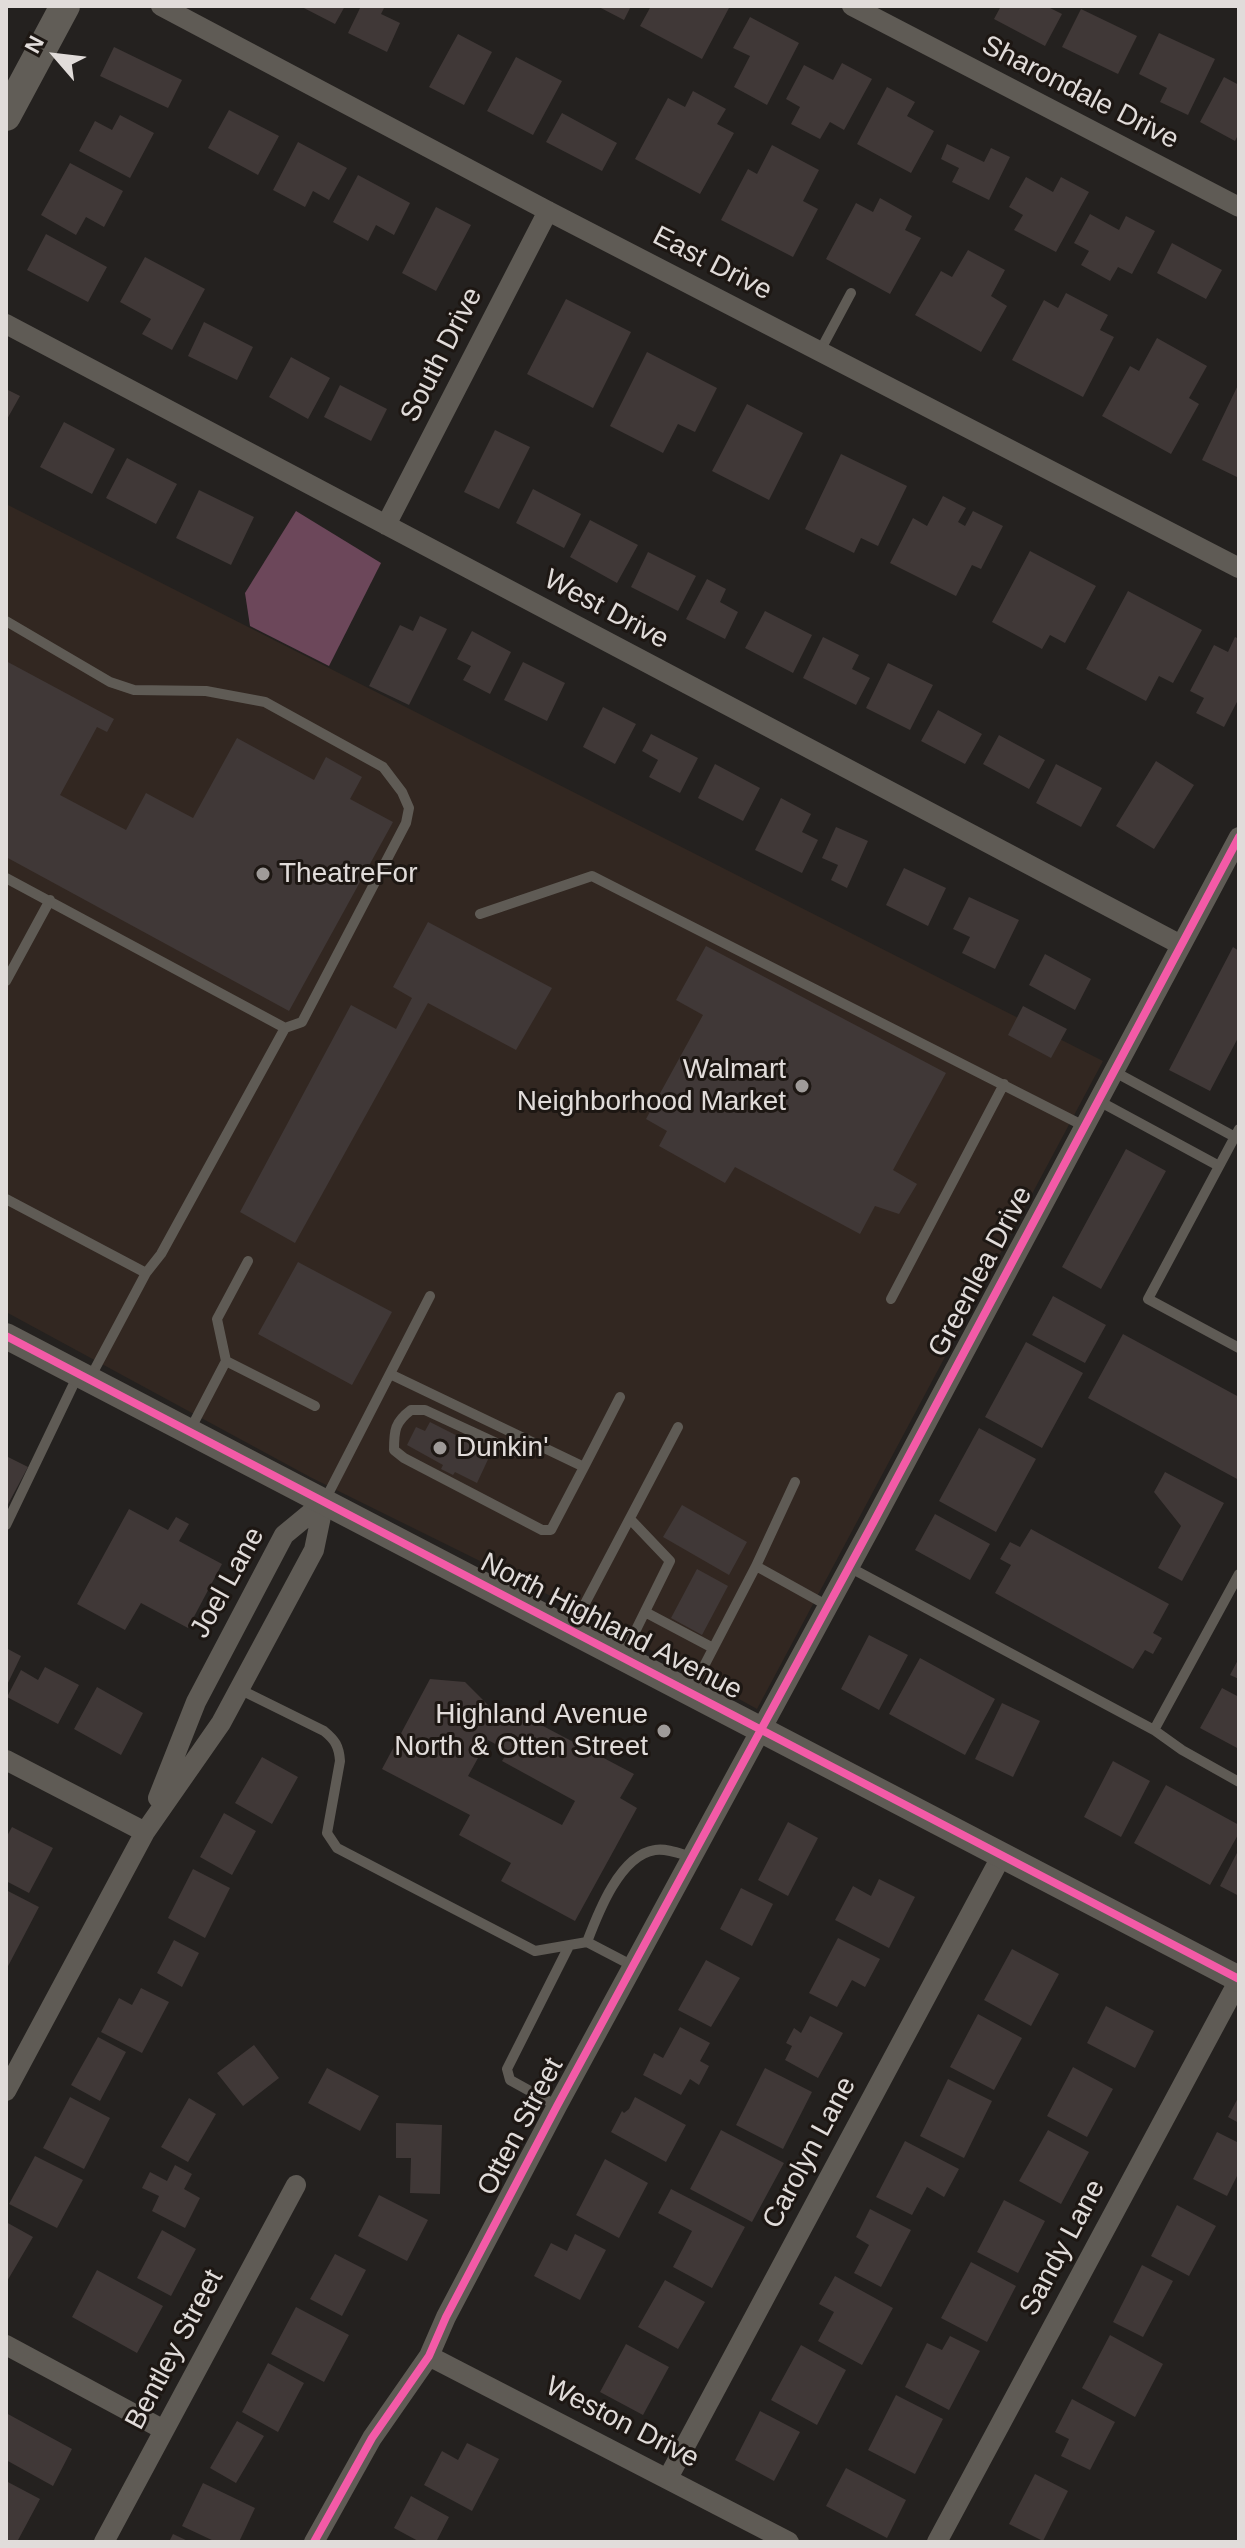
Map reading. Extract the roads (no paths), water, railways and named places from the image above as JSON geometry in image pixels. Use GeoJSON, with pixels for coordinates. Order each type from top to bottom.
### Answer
{"type":"FeatureCollection","features":[{"type":"Feature","properties":{"kind":"main road"},"geometry":{"type":"LineString","coordinates":[[6,116],[65,6]]}},
{"type":"Feature","properties":{"kind":"street","name":"East Drive"},"geometry":{"type":"LineString","coordinates":[[161,6],[548,211],[1239,568]]}},
{"type":"Feature","properties":{"kind":"street","name":"Sharondale Drive"},"geometry":{"type":"LineString","coordinates":[[852,6],[1239,207]]}},
{"type":"Feature","properties":{"kind":"street","name":"South Drive"},"geometry":{"type":"LineString","coordinates":[[386,525],[548,211]]}},
{"type":"Feature","properties":{"kind":"street","name":"West Drive"},"geometry":{"type":"LineString","coordinates":[[6,324],[1181,945]]}},
{"type":"Feature","properties":{"kind":"street","name":"Greenlea Drive"},"geometry":{"type":"LineString","coordinates":[[762,1729],[1239,837]]}},
{"type":"Feature","properties":{"kind":"street","name":"North Highland Avenue"},"geometry":{"type":"LineString","coordinates":[[6,1336],[1239,1980]]}},
{"type":"Feature","properties":{"kind":"street","name":"Joel Lane"},"geometry":{"type":"LineString","coordinates":[[6,2091],[145,1832],[221,1723],[314,1550],[324,1502]]}},
{"type":"Feature","properties":{"kind":"street","name":"Joel Lane"},"geometry":{"type":"LineString","coordinates":[[145,1832],[196,1702],[284,1535],[324,1502]]}},
{"type":"Feature","properties":{"kind":"street","name":"Otten Street"},"geometry":{"type":"LineString","coordinates":[[314,2542],[372,2438],[429,2356],[557,2106],[762,1729]]}},
{"type":"Feature","properties":{"kind":"street"},"geometry":{"type":"LineString","coordinates":[[6,1760],[145,1832]]}},
{"type":"Feature","properties":{"kind":"street","name":"Carolyn Lane"},"geometry":{"type":"LineString","coordinates":[[668,2478],[1002,1855]]}},
{"type":"Feature","properties":{"kind":"street","name":"Sandy Lane"},"geometry":{"type":"LineString","coordinates":[[937,2542],[1239,1980]]}},
{"type":"Feature","properties":{"kind":"street","name":"Bentley Street"},"geometry":{"type":"LineString","coordinates":[[104,2542],[296,2185]]}},
{"type":"Feature","properties":{"kind":"street"},"geometry":{"type":"LineString","coordinates":[[6,2345],[164,2430]]}},
{"type":"Feature","properties":{"kind":"street","name":"Weston Drive"},"geometry":{"type":"LineString","coordinates":[[429,2356],[789,2542]]}},
{"type":"Feature","properties":{"kind":"lane"},"geometry":{"type":"LineString","coordinates":[[820,351],[851,293]]}},
{"type":"Feature","properties":{"kind":"lane"},"geometry":{"type":"LineString","coordinates":[[6,621],[110,682],[134,690],[206,691],[265,702],[383,767],[402,792],[409,808],[406,823],[302,1022],[285,1028],[161,1254],[146,1273],[84,1376],[6,1525]]}},
{"type":"Feature","properties":{"kind":"lane"},"geometry":{"type":"LineString","coordinates":[[480,914],[592,876],[1084,1126]]}},
{"type":"Feature","properties":{"kind":"lane"},"geometry":{"type":"LineString","coordinates":[[6,878],[285,1028]]}},
{"type":"Feature","properties":{"kind":"lane"},"geometry":{"type":"LineString","coordinates":[[6,981],[50,900]]}},
{"type":"Feature","properties":{"kind":"lane"},"geometry":{"type":"LineString","coordinates":[[1113,1071],[1237,1133],[1148,1299],[1239,1348]]}},
{"type":"Feature","properties":{"kind":"lane"},"geometry":{"type":"LineString","coordinates":[[891,1299],[1004,1084]]}},
{"type":"Feature","properties":{"kind":"lane"},"geometry":{"type":"LineString","coordinates":[[1097,1100],[1219,1166]]}},
{"type":"Feature","properties":{"kind":"lane"},"geometry":{"type":"LineString","coordinates":[[6,1199],[146,1273]]}},
{"type":"Feature","properties":{"kind":"lane"},"geometry":{"type":"LineString","coordinates":[[189,1431],[226,1361],[217,1319],[248,1261]]}},
{"type":"Feature","properties":{"kind":"lane"},"geometry":{"type":"LineString","coordinates":[[324,1502],[430,1296]]}},
{"type":"Feature","properties":{"kind":"lane"},"geometry":{"type":"LineString","coordinates":[[226,1361],[315,1406]]}},
{"type":"Feature","properties":{"kind":"lane"},"geometry":{"type":"LineString","coordinates":[[390,1374],[584,1467]]}},
{"type":"Feature","properties":{"kind":"lane"},"geometry":{"type":"LineString","coordinates":[[532,1443],[518,1453],[425,1410],[411,1410],[400,1418],[394,1430],[394,1450],[404,1458],[542,1530],[551,1530],[620,1397]]}},
{"type":"Feature","properties":{"kind":"lane"},"geometry":{"type":"LineString","coordinates":[[571,1632],[678,1427]]}},
{"type":"Feature","properties":{"kind":"lane"},"geometry":{"type":"LineString","coordinates":[[690,1693],[756,1566],[795,1482]]}},
{"type":"Feature","properties":{"kind":"lane"},"geometry":{"type":"LineString","coordinates":[[622,1658],[670,1561],[630,1519]]}},
{"type":"Feature","properties":{"kind":"lane"},"geometry":{"type":"LineString","coordinates":[[756,1566],[828,1606]]}},
{"type":"Feature","properties":{"kind":"lane"},"geometry":{"type":"LineString","coordinates":[[849,1567],[1154,1730],[1182,1750],[1239,1782]]}},
{"type":"Feature","properties":{"kind":"lane"},"geometry":{"type":"LineString","coordinates":[[1154,1730],[1239,1574]]}},
{"type":"Feature","properties":{"kind":"lane"},"geometry":{"type":"LineString","coordinates":[[645,1612],[713,1648]]}},
{"type":"Feature","properties":{"kind":"lane"},"geometry":{"type":"LineString","coordinates":[[239,1689],[324,1731],[334,1739],[340,1761],[327,1833],[337,1848],[535,1951],[587,1942],[633,1966]]}},
{"type":"Feature","properties":{"kind":"lane"},"geometry":{"type":"LineString","coordinates":[[587,1942],[597,1915],[623,1870],[652,1850],[692,1857]]}},
{"type":"Feature","properties":{"kind":"lane"},"geometry":{"type":"LineString","coordinates":[[557,2106],[510,2080],[507,2069],[569,1946]]}},
{"type":"Feature","properties":{"kind":"place","name":"TheatreFor"},"geometry":{"type":"Point","coordinates":[263,874]}},
{"type":"Feature","properties":{"kind":"place","name":"Walmart Neighborhood Market"},"geometry":{"type":"Point","coordinates":[802,1086]}},
{"type":"Feature","properties":{"kind":"place","name":"Dunkin'"},"geometry":{"type":"Point","coordinates":[440,1448]}},
{"type":"Feature","properties":{"kind":"place","name":"Highland Avenue North & Otten Street"},"geometry":{"type":"Point","coordinates":[664,1731]}}]}
